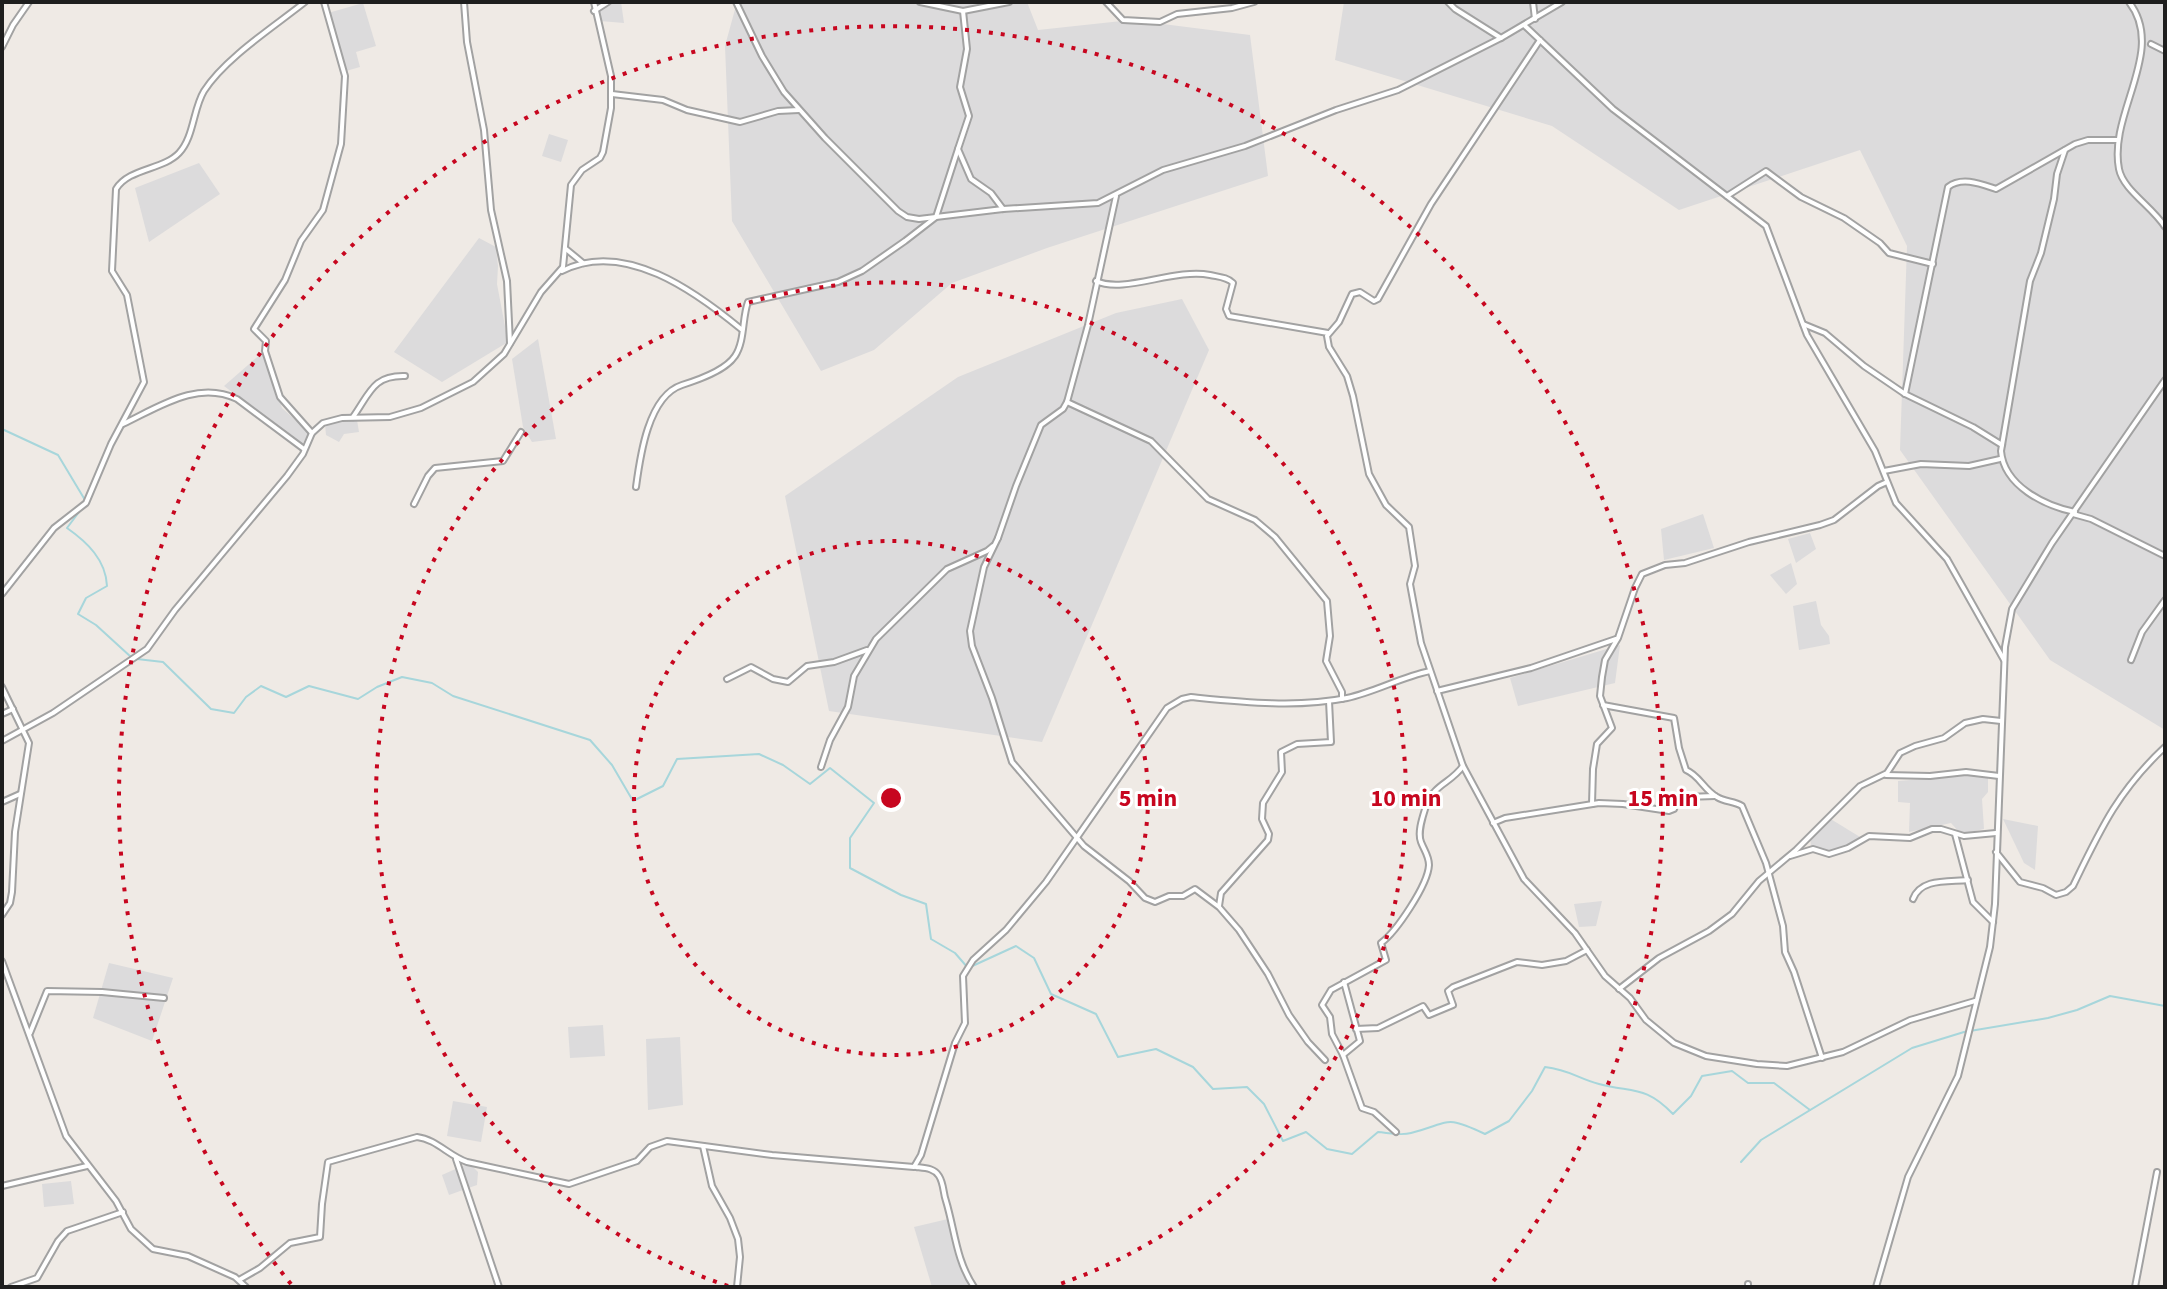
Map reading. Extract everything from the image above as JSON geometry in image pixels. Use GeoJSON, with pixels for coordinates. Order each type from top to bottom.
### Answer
{"type":"FeatureCollection","features":[{"type":"Feature","properties":{"kind":"street"},"geometry":{"type":"LineString","coordinates":[[2,47],[29,2]]}},
{"type":"Feature","properties":{"kind":"street"},"geometry":{"type":"LineString","coordinates":[[2,594],[54,528],[86,503],[144,382],[127,295],[112,271],[116,189],[125,180],[178,154],[208,85],[247,46],[305,2]]}},
{"type":"Feature","properties":{"kind":"street"},"geometry":{"type":"LineString","coordinates":[[312,433],[282,401],[265,351],[266,341],[254,329],[285,280],[301,241],[323,210],[341,144],[345,76],[324,2]]}},
{"type":"Feature","properties":{"kind":"street"},"geometry":{"type":"LineString","coordinates":[[327,13],[333,2]]}},
{"type":"Feature","properties":{"kind":"street"},"geometry":{"type":"LineString","coordinates":[[464,2],[469,54],[485,138],[491,210],[507,281],[510,345]]}},
{"type":"Feature","properties":{"kind":"street"},"geometry":{"type":"LineString","coordinates":[[560,272],[571,185],[582,170],[602,156],[612,94],[610,66],[594,2]]}},
{"type":"Feature","properties":{"kind":"street"},"geometry":{"type":"LineString","coordinates":[[594,11],[608,2]]}},
{"type":"Feature","properties":{"kind":"street"},"geometry":{"type":"LineString","coordinates":[[736,2],[770,70],[799,110],[898,211],[912,219],[1098,203],[1163,170],[1245,146],[1336,110],[1398,90],[1501,38],[1562,2]]}},
{"type":"Feature","properties":{"kind":"street"},"geometry":{"type":"LineString","coordinates":[[920,2],[963,11],[1009,2]]}},
{"type":"Feature","properties":{"kind":"street"},"geometry":{"type":"LineString","coordinates":[[948,2],[948,9]]}},
{"type":"Feature","properties":{"kind":"street"},"geometry":{"type":"LineString","coordinates":[[1106,2],[1123,20],[1152,23],[1177,14],[1232,8],[1254,2]]}},
{"type":"Feature","properties":{"kind":"street"},"geometry":{"type":"LineString","coordinates":[[1448,2],[1501,38]]}},
{"type":"Feature","properties":{"kind":"street"},"geometry":{"type":"LineString","coordinates":[[1533,2],[1535,19]]}},
{"type":"Feature","properties":{"kind":"street"},"geometry":{"type":"LineString","coordinates":[[2129,2],[2144,15],[2148,24]]}},
{"type":"Feature","properties":{"kind":"street"},"geometry":{"type":"LineString","coordinates":[[636,487],[644,439],[662,401],[677,387],[699,381],[734,357],[748,302],[811,290],[850,277],[876,262],[936,217],[969,116],[960,87],[967,49],[963,11]]}},
{"type":"Feature","properties":{"kind":"street"},"geometry":{"type":"LineString","coordinates":[[1524,25],[1613,109],[1766,226],[1802,324],[1884,471],[1899,507],[1947,559],[2005,662]]}},
{"type":"Feature","properties":{"kind":"street"},"geometry":{"type":"LineString","coordinates":[[2150,31],[2151,55]]}},
{"type":"Feature","properties":{"kind":"street"},"geometry":{"type":"LineString","coordinates":[[1540,40],[1431,204],[1380,296],[1374,301],[1360,292],[1352,294],[1339,322],[1328,333],[1329,347],[1347,376],[1353,396],[1369,474],[1386,505],[1409,527],[1415,566],[1410,584],[1421,643],[1463,766],[1524,879],[1575,933],[1605,976],[1630,998],[1656,1030],[1681,1046],[1706,1056],[1774,1066],[1795,1065],[1843,1052],[1910,1020],[1975,1001]]}},
{"type":"Feature","properties":{"kind":"street"},"geometry":{"type":"LineString","coordinates":[[2151,44],[2165,51]]}},
{"type":"Feature","properties":{"kind":"street"},"geometry":{"type":"LineString","coordinates":[[612,94],[663,100],[687,110],[740,122],[778,111],[799,110]]}},
{"type":"Feature","properties":{"kind":"street"},"geometry":{"type":"LineString","coordinates":[[2135,103],[2118,140],[2118,167],[2124,182],[2150,206],[2165,227]]}},
{"type":"Feature","properties":{"kind":"street"},"geometry":{"type":"LineString","coordinates":[[1905,394],[1948,187],[1963,181],[1996,189],[2088,140],[2118,140]]}},
{"type":"Feature","properties":{"kind":"street"},"geometry":{"type":"LineString","coordinates":[[958,149],[971,179],[991,193],[1003,209]]}},
{"type":"Feature","properties":{"kind":"street"},"geometry":{"type":"LineString","coordinates":[[2065,150],[2041,253],[2030,281],[2001,459],[2012,477],[2034,497],[2091,519],[2165,556]]}},
{"type":"Feature","properties":{"kind":"street"},"geometry":{"type":"LineString","coordinates":[[1727,196],[1766,171],[1801,197],[1844,218],[1889,253],[1933,264]]}},
{"type":"Feature","properties":{"kind":"street"},"geometry":{"type":"LineString","coordinates":[[1116,196],[1088,325],[1067,402],[1063,409],[1041,425],[984,567],[973,609],[970,631],[972,646],[1012,762],[1048,806],[1084,846],[1149,901],[1183,896],[1195,889],[1219,907],[1260,961],[1308,1042],[1325,1060]]}},
{"type":"Feature","properties":{"kind":"street"},"geometry":{"type":"LineString","coordinates":[[565,248],[583,263]]}},
{"type":"Feature","properties":{"kind":"street"},"geometry":{"type":"LineString","coordinates":[[2,741],[24,730],[147,649],[175,610],[287,476],[303,454],[312,433],[333,419],[390,417],[428,406],[473,382],[504,354],[541,292],[560,272],[583,263],[621,263],[671,279],[691,290],[742,330]]}},
{"type":"Feature","properties":{"kind":"street"},"geometry":{"type":"LineString","coordinates":[[1096,281],[1115,286],[1193,273],[1227,278],[1233,283],[1226,309],[1229,316],[1328,333]]}},
{"type":"Feature","properties":{"kind":"street"},"geometry":{"type":"LineString","coordinates":[[1802,324],[1825,333],[1864,366],[1905,394],[1973,427],[2002,445]]}},
{"type":"Feature","properties":{"kind":"street"},"geometry":{"type":"LineString","coordinates":[[353,417],[380,379],[405,376]]}},
{"type":"Feature","properties":{"kind":"street"},"geometry":{"type":"LineString","coordinates":[[1876,1287],[1908,1177],[1958,1076],[1990,947],[2006,635],[2012,609],[2052,543],[2165,380]]}},
{"type":"Feature","properties":{"kind":"street"},"geometry":{"type":"LineString","coordinates":[[121,425],[195,392],[224,393],[237,399],[304,449]]}},
{"type":"Feature","properties":{"kind":"street"},"geometry":{"type":"LineString","coordinates":[[1067,402],[1151,441],[1208,499],[1255,520],[1275,537],[1327,601],[1331,619],[1326,661],[1342,699]]}},
{"type":"Feature","properties":{"kind":"street"},"geometry":{"type":"LineString","coordinates":[[414,504],[435,468],[503,461],[521,432]]}},
{"type":"Feature","properties":{"kind":"street"},"geometry":{"type":"LineString","coordinates":[[1884,471],[1921,464],[1969,466],[2001,459]]}},
{"type":"Feature","properties":{"kind":"street"},"geometry":{"type":"LineString","coordinates":[[1592,804],[1597,744],[1612,728],[1600,693],[1604,667],[1618,638],[1635,588],[1645,572],[1834,520],[1887,482]]}},
{"type":"Feature","properties":{"kind":"street"},"geometry":{"type":"LineString","coordinates":[[821,767],[830,740],[848,707],[854,676],[869,649],[893,620],[947,569],[987,551],[998,538]]}},
{"type":"Feature","properties":{"kind":"street"},"geometry":{"type":"LineString","coordinates":[[2131,660],[2142,632],[2165,600]]}},
{"type":"Feature","properties":{"kind":"street"},"geometry":{"type":"LineString","coordinates":[[1437,691],[1531,668],[1618,638]]}},
{"type":"Feature","properties":{"kind":"street"},"geometry":{"type":"LineString","coordinates":[[727,679],[751,667],[773,679],[788,682],[807,666],[834,662],[869,649]]}},
{"type":"Feature","properties":{"kind":"street"},"geometry":{"type":"LineString","coordinates":[[914,1167],[919,1161],[953,1048],[965,1023],[963,976],[973,960],[1006,930],[1037,894],[1158,719],[1176,702],[1191,697],[1263,703],[1329,701],[1430,671]]}},
{"type":"Feature","properties":{"kind":"street"},"geometry":{"type":"LineString","coordinates":[[2,687],[29,743],[20,794],[12,892],[10,903],[2,915]]}},
{"type":"Feature","properties":{"kind":"street"},"geometry":{"type":"LineString","coordinates":[[1219,907],[1221,893],[1268,840],[1269,834],[1262,821],[1263,803],[1282,772],[1281,752],[1297,744],[1331,742],[1329,701]]}},
{"type":"Feature","properties":{"kind":"street"},"geometry":{"type":"LineString","coordinates":[[1603,705],[1674,718],[1684,767],[1715,796],[1742,806],[1769,873],[1783,930],[1785,952],[1822,1058]]}},
{"type":"Feature","properties":{"kind":"street"},"geometry":{"type":"LineString","coordinates":[[2,714],[13,709]]}},
{"type":"Feature","properties":{"kind":"street"},"geometry":{"type":"LineString","coordinates":[[1884,775],[1897,756],[1910,748],[1941,740],[1959,726],[1973,721],[2001,721]]}},
{"type":"Feature","properties":{"kind":"street"},"geometry":{"type":"LineString","coordinates":[[1995,851],[2020,882],[2056,895],[2066,892],[2073,886],[2116,801],[2165,747]]}},
{"type":"Feature","properties":{"kind":"street"},"geometry":{"type":"LineString","coordinates":[[1396,1132],[1374,1112],[1362,1108],[1322,1005],[1331,990],[1386,960],[1381,943],[1390,936],[1407,911],[1428,872],[1428,858],[1420,838],[1427,804],[1437,786],[1455,776],[1463,766]]}},
{"type":"Feature","properties":{"kind":"street"},"geometry":{"type":"LineString","coordinates":[[1619,989],[1659,958],[1709,931],[1732,914],[1769,873],[1860,786],[1884,775],[1930,776],[1966,772],[1999,776]]}},
{"type":"Feature","properties":{"kind":"street"},"geometry":{"type":"LineString","coordinates":[[2,802],[20,794]]}},
{"type":"Feature","properties":{"kind":"street"},"geometry":{"type":"LineString","coordinates":[[1493,823],[1510,817],[1592,804],[1622,803],[1669,811],[1682,798],[1715,796]]}},
{"type":"Feature","properties":{"kind":"street"},"geometry":{"type":"LineString","coordinates":[[1789,856],[1813,849],[1825,855],[1834,854],[1870,836],[1910,838],[1924,831],[1941,829],[1964,836],[1996,833]]}},
{"type":"Feature","properties":{"kind":"street"},"geometry":{"type":"LineString","coordinates":[[1955,834],[1976,906],[1993,922]]}},
{"type":"Feature","properties":{"kind":"street"},"geometry":{"type":"LineString","coordinates":[[1913,899],[1921,886],[1968,880]]}},
{"type":"Feature","properties":{"kind":"street"},"geometry":{"type":"LineString","coordinates":[[1356,1029],[1377,1029],[1424,1006],[1429,1015],[1434,1014],[1453,1005],[1448,991],[1453,987],[1517,962],[1542,965],[1561,962],[1587,950]]}},
{"type":"Feature","properties":{"kind":"street"},"geometry":{"type":"LineString","coordinates":[[2,961],[62,1126],[73,1148],[123,1212],[131,1229],[153,1249],[188,1256],[239,1280],[246,1287]]}},
{"type":"Feature","properties":{"kind":"street"},"geometry":{"type":"LineString","coordinates":[[1343,1055],[1359,1043],[1344,982]]}},
{"type":"Feature","properties":{"kind":"street"},"geometry":{"type":"LineString","coordinates":[[30,1033],[47,991],[164,998]]}},
{"type":"Feature","properties":{"kind":"street"},"geometry":{"type":"LineString","coordinates":[[239,1280],[260,1268],[290,1243],[320,1237],[324,1184],[330,1161],[417,1137],[430,1141],[456,1159],[569,1184],[637,1161],[658,1143],[680,1141],[703,1146],[928,1168],[940,1178],[953,1240],[974,1287]]}},
{"type":"Feature","properties":{"kind":"street"},"geometry":{"type":"LineString","coordinates":[[703,1146],[712,1186],[738,1239],[737,1287]]}},
{"type":"Feature","properties":{"kind":"street"},"geometry":{"type":"LineString","coordinates":[[456,1159],[499,1287]]}},
{"type":"Feature","properties":{"kind":"street"},"geometry":{"type":"LineString","coordinates":[[2,1186],[87,1166]]}},
{"type":"Feature","properties":{"kind":"street"},"geometry":{"type":"LineString","coordinates":[[2135,1287],[2157,1172]]}},
{"type":"Feature","properties":{"kind":"street"},"geometry":{"type":"LineString","coordinates":[[11,1287],[34,1280],[41,1274],[58,1241],[67,1231],[123,1212]]}},
{"type":"Feature","properties":{"kind":"shaded area"},"geometry":{"type":"Polygon","coordinates":[[[597,2],[621,2],[624,23],[600,21],[596,12],[597,2]]]}},
{"type":"Feature","properties":{"kind":"shaded area"},"geometry":{"type":"Polygon","coordinates":[[[737,2],[1027,2],[1038,30],[1131,20],[1250,35],[1268,176],[1047,248],[952,283],[874,350],[821,371],[732,221],[725,46],[737,2]]]}},
{"type":"Feature","properties":{"kind":"shaded area"},"geometry":{"type":"Polygon","coordinates":[[[1344,2],[2165,2],[2165,730],[2050,660],[1900,450],[1907,246],[1860,150],[1679,210],[1552,126],[1335,60],[1344,2]]]}},
{"type":"Feature","properties":{"kind":"shaded area"},"geometry":{"type":"Polygon","coordinates":[[[363,3],[376,46],[356,52],[360,67],[346,71],[328,13],[363,3]]]}},
{"type":"Feature","properties":{"kind":"shaded area"},"geometry":{"type":"Polygon","coordinates":[[[549,134],[568,140],[561,162],[542,156],[549,134]]]}},
{"type":"Feature","properties":{"kind":"shaded area"},"geometry":{"type":"Polygon","coordinates":[[[199,163],[220,194],[149,242],[135,188],[199,163]]]}},
{"type":"Feature","properties":{"kind":"shaded area"},"geometry":{"type":"Polygon","coordinates":[[[479,238],[496,247],[497,284],[508,342],[442,382],[394,352],[479,238]]]}},
{"type":"Feature","properties":{"kind":"shaded area"},"geometry":{"type":"Polygon","coordinates":[[[1182,299],[1209,350],[1042,742],[829,711],[785,496],[958,377],[1116,313],[1182,299]]]}},
{"type":"Feature","properties":{"kind":"shaded area"},"geometry":{"type":"Polygon","coordinates":[[[538,339],[556,439],[532,442],[523,427],[512,359],[538,339]]]}},
{"type":"Feature","properties":{"kind":"shaded area"},"geometry":{"type":"Polygon","coordinates":[[[264,351],[282,408],[309,432],[302,445],[224,386],[264,351]]]}},
{"type":"Feature","properties":{"kind":"shaded area"},"geometry":{"type":"Polygon","coordinates":[[[357,420],[359,432],[344,434],[339,442],[326,435],[325,424],[357,420]]]}},
{"type":"Feature","properties":{"kind":"shaded area"},"geometry":{"type":"Polygon","coordinates":[[[1703,514],[1714,548],[1664,560],[1661,529],[1703,514]]]}},
{"type":"Feature","properties":{"kind":"shaded area"},"geometry":{"type":"Polygon","coordinates":[[[1810,533],[1816,549],[1796,563],[1788,539],[1810,533]]]}},
{"type":"Feature","properties":{"kind":"shaded area"},"geometry":{"type":"Polygon","coordinates":[[[1791,563],[1797,584],[1786,594],[1770,575],[1791,563]]]}},
{"type":"Feature","properties":{"kind":"shaded area"},"geometry":{"type":"Polygon","coordinates":[[[1816,601],[1821,625],[1829,636],[1830,644],[1799,650],[1793,606],[1816,601]]]}},
{"type":"Feature","properties":{"kind":"shaded area"},"geometry":{"type":"Polygon","coordinates":[[[1620,645],[1615,683],[1518,706],[1510,678],[1620,645]]]}},
{"type":"Feature","properties":{"kind":"shaded area"},"geometry":{"type":"Polygon","coordinates":[[[1988,774],[1988,792],[1982,799],[1984,829],[1961,834],[1951,823],[1909,832],[1910,803],[1898,802],[1898,781],[1988,774]]]}},
{"type":"Feature","properties":{"kind":"shaded area"},"geometry":{"type":"Polygon","coordinates":[[[1829,818],[1860,837],[1836,852],[1811,846],[1810,837],[1829,818]]]}},
{"type":"Feature","properties":{"kind":"shaded area"},"geometry":{"type":"Polygon","coordinates":[[[2003,819],[2038,826],[2035,870],[2024,863],[2003,819]]]}},
{"type":"Feature","properties":{"kind":"shaded area"},"geometry":{"type":"Polygon","coordinates":[[[1602,901],[1596,926],[1579,927],[1574,904],[1602,901]]]}},
{"type":"Feature","properties":{"kind":"shaded area"},"geometry":{"type":"Polygon","coordinates":[[[109,963],[173,978],[152,1041],[93,1018],[109,963]]]}},
{"type":"Feature","properties":{"kind":"shaded area"},"geometry":{"type":"Polygon","coordinates":[[[603,1025],[605,1056],[570,1058],[568,1027],[603,1025]]]}},
{"type":"Feature","properties":{"kind":"shaded area"},"geometry":{"type":"Polygon","coordinates":[[[680,1037],[683,1105],[648,1110],[646,1039],[680,1037]]]}},
{"type":"Feature","properties":{"kind":"shaded area"},"geometry":{"type":"Polygon","coordinates":[[[453,1101],[487,1107],[481,1142],[447,1136],[453,1101]]]}},
{"type":"Feature","properties":{"kind":"shaded area"},"geometry":{"type":"Polygon","coordinates":[[[469,1163],[478,1172],[477,1185],[449,1195],[442,1175],[469,1163]]]}},
{"type":"Feature","properties":{"kind":"shaded area"},"geometry":{"type":"Polygon","coordinates":[[[71,1181],[74,1204],[44,1207],[42,1184],[71,1181]]]}},
{"type":"Feature","properties":{"kind":"shaded area"},"geometry":{"type":"Polygon","coordinates":[[[948,1219],[969,1287],[932,1287],[914,1227],[948,1219]]]}},
{"type":"Feature","properties":{"kind":"waterway"},"geometry":{"type":"LineString","coordinates":[[2,429],[58,455],[85,500]]}},
{"type":"Feature","properties":{"kind":"waterway"},"geometry":{"type":"LineString","coordinates":[[82,508],[67,528],[94,552],[103,568],[107,586],[86,598],[78,614],[96,625],[131,657]]}},
{"type":"Feature","properties":{"kind":"waterway"},"geometry":{"type":"LineString","coordinates":[[137,659],[163,662],[211,709],[234,713],[246,697],[261,686],[286,697],[309,686],[358,699],[402,677],[432,683],[453,696],[590,740],[612,765],[633,801],[663,786],[677,759],[759,754],[783,765],[810,784],[830,768],[874,803],[850,838],[850,868],[901,895],[926,904],[931,939],[955,953],[968,968],[1016,946],[1034,958],[1051,994],[1096,1014],[1118,1057],[1156,1049],[1193,1067],[1213,1089],[1247,1087],[1264,1104],[1283,1141],[1306,1132],[1327,1149],[1352,1154],[1378,1132],[1407,1134],[1454,1122],[1485,1134],[1509,1121],[1532,1091],[1545,1067],[1599,1084],[1646,1094],[1673,1114],[1691,1096],[1702,1076],[1732,1071],[1748,1083],[1774,1083],[1810,1110]]}},
{"type":"Feature","properties":{"kind":"waterway"},"geometry":{"type":"LineString","coordinates":[[1741,1162],[1761,1140],[1912,1048],[1964,1032],[2048,1018],[2110,996],[2165,1006]]}}]}
